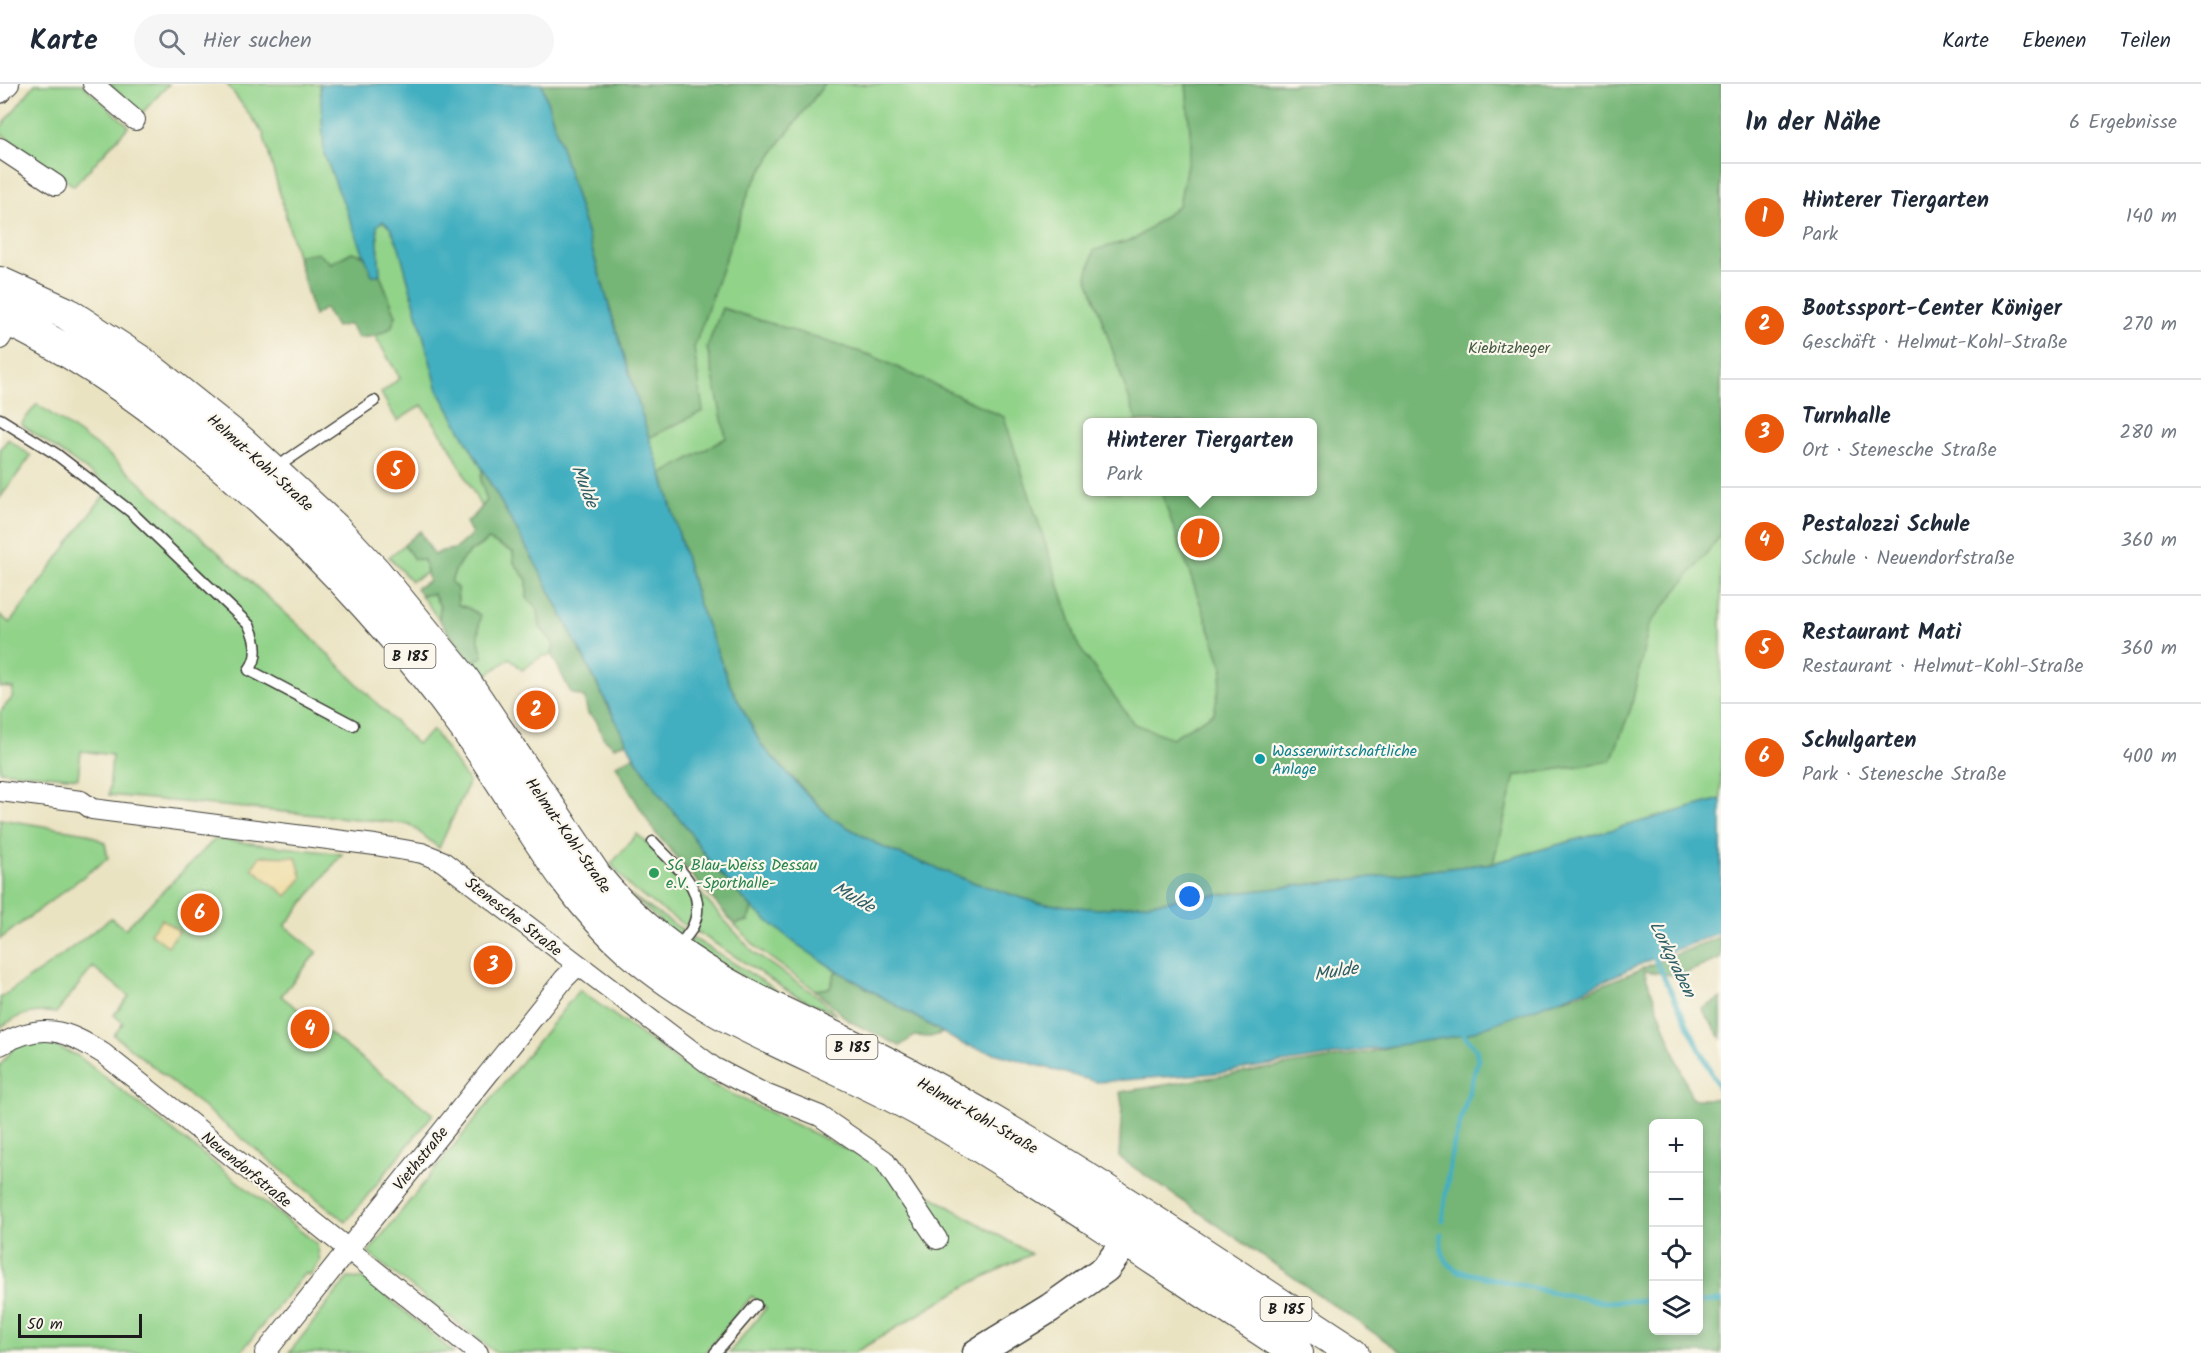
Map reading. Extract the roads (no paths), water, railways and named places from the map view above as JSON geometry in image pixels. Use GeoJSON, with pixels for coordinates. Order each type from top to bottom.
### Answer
{"type":"FeatureCollection","features":[{"type":"Feature","properties":{"kind":"main road","name":"Helmut-Kohl-Straße"},"geometry":{"type":"LineString","coordinates":[[13,288],[66,313],[141,362],[206,412],[275,471],[334,528],[375,572],[463,679],[494,722],[579,855],[611,896],[657,940],[700,970],[743,995],[875,1057],[1000,1126],[1144,1216],[1354,1353]]}},
{"type":"Feature","properties":{"kind":"main road","name":"Helmut-Kohl-Straße"},"geometry":{"type":"LineString","coordinates":[[4,325],[66,349],[106,374],[168,420],[237,477],[286,522],[361,600],[434,685],[478,745],[567,882],[598,920],[632,952],[661,975],[702,1002],[741,1023],[876,1086],[925,1113],[986,1150],[1298,1353]]}},
{"type":"Feature","properties":{"kind":"street"},"geometry":{"type":"LineString","coordinates":[[0,93],[9,84]]}},
{"type":"Feature","properties":{"kind":"street"},"geometry":{"type":"LineString","coordinates":[[93,84],[135,120]]}},
{"type":"Feature","properties":{"kind":"street"},"geometry":{"type":"LineString","coordinates":[[0,148],[56,185]]}},
{"type":"Feature","properties":{"kind":"street"},"geometry":{"type":"LineString","coordinates":[[4,325],[13,288]]}},
{"type":"Feature","properties":{"kind":"street","name":"Stenesche Straße"},"geometry":{"type":"LineString","coordinates":[[0,791],[81,801],[92,809],[422,853],[442,861],[713,1067],[765,1094],[820,1116],[884,1160],[937,1239]]}},
{"type":"Feature","properties":{"kind":"street","name":"Viethstraße"},"geometry":{"type":"LineString","coordinates":[[265,1353],[564,978],[578,965]]}},
{"type":"Feature","properties":{"kind":"street","name":"Neuendorfstraße"},"geometry":{"type":"LineString","coordinates":[[0,1045],[25,1033],[58,1031],[81,1040],[104,1054],[478,1353]]}},
{"type":"Feature","properties":{"kind":"street"},"geometry":{"type":"LineString","coordinates":[[977,1353],[1050,1308],[1106,1268],[1144,1216]]}},
{"type":"Feature","properties":{"kind":"lane"},"geometry":{"type":"LineString","coordinates":[[275,471],[283,463],[374,401]]}},
{"type":"Feature","properties":{"kind":"lane"},"geometry":{"type":"LineString","coordinates":[[0,419],[56,454],[130,511],[249,625],[256,641],[255,662],[249,670],[353,725]]}},
{"type":"Feature","properties":{"kind":"lane"},"geometry":{"type":"LineString","coordinates":[[312,431],[313,442]]}},
{"type":"Feature","properties":{"kind":"lane"},"geometry":{"type":"LineString","coordinates":[[653,842],[696,892],[698,904],[696,920],[691,931],[675,952]]}},
{"type":"Feature","properties":{"kind":"lane"},"geometry":{"type":"LineString","coordinates":[[715,1353],[756,1305]]}},
{"type":"Feature","properties":{"kind":"water","name":"Mulde"},"geometry":{"type":"Polygon","coordinates":[[[320,84],[542,84],[649,438],[662,474],[698,602],[730,685],[762,746],[831,818],[884,848],[972,882],[1038,903],[1098,909],[1493,863],[1721,799],[1721,932],[1654,958],[1581,991],[1464,1035],[1217,1073],[1097,1082],[962,1044],[828,965],[795,943],[752,908],[709,861],[634,756],[538,568],[438,390],[399,247],[391,229],[383,221],[377,226],[380,275],[372,275],[324,154],[320,84]]]}},
{"type":"Feature","properties":{"kind":"waterway","name":"Lorkgraben"},"geometry":{"type":"LineString","coordinates":[[1651,951],[1721,1092]]}},
{"type":"Feature","properties":{"kind":"waterway"},"geometry":{"type":"LineString","coordinates":[[1442,1220],[1452,1151],[1478,1060],[1476,1049],[1464,1035]]}},
{"type":"Feature","properties":{"kind":"waterway"},"geometry":{"type":"LineString","coordinates":[[1441,1234],[1444,1255],[1449,1264],[1458,1271],[1603,1302],[1649,1300]]}},
{"type":"Feature","properties":{"kind":"waterway"},"geometry":{"type":"LineString","coordinates":[[1703,1302],[1721,1301]]}},
{"type":"Feature","properties":{"kind":"place","name":"Restaurant Mati"},"geometry":{"type":"Point","coordinates":[396,470]}},
{"type":"Feature","properties":{"kind":"place","name":"Hinterer Tiergarten"},"geometry":{"type":"Point","coordinates":[1200,538]}},
{"type":"Feature","properties":{"kind":"place","name":"Bootssport-Center Königer"},"geometry":{"type":"Point","coordinates":[536,710]}},
{"type":"Feature","properties":{"kind":"place","name":"Wasserwirtschaftliche Anlage"},"geometry":{"type":"Point","coordinates":[1260,759]}},
{"type":"Feature","properties":{"kind":"place","name":"SG Blau-Weiss Dessau e.V. -Sporthalle-"},"geometry":{"type":"Point","coordinates":[654,873]}},
{"type":"Feature","properties":{"kind":"place","name":"Schulgarten"},"geometry":{"type":"Point","coordinates":[200,913]}},
{"type":"Feature","properties":{"kind":"place","name":"Turnhalle"},"geometry":{"type":"Point","coordinates":[493,965]}},
{"type":"Feature","properties":{"kind":"place","name":"Pestalozzi Schule"},"geometry":{"type":"Point","coordinates":[310,1029]}},
{"type":"Feature","properties":{"kind":"park label","name":"Kiebitzheger"},"geometry":{"type":"Point","coordinates":[1509,347]}}]}
